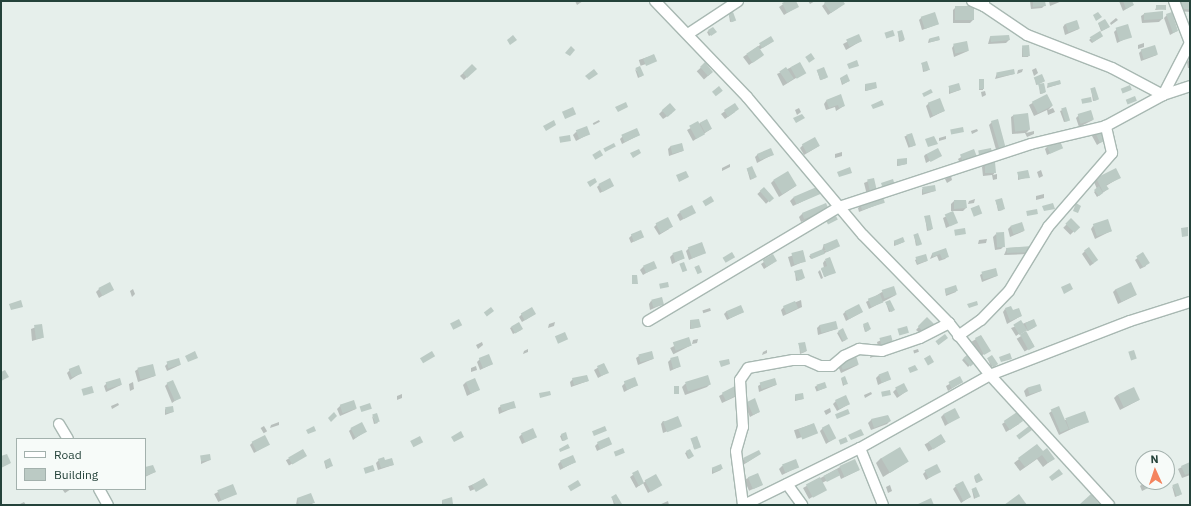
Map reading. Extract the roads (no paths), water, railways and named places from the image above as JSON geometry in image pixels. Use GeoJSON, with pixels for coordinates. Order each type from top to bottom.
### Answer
{"type":"FeatureCollection","features":[{"type":"Feature","properties":{"kind":"street"},"geometry":{"type":"LineString","coordinates":[[655,1],[688,34],[806,164],[839,206],[949,323],[990,375],[1109,505]]}},
{"type":"Feature","properties":{"kind":"street"},"geometry":{"type":"LineString","coordinates":[[688,34],[738,1]]}},
{"type":"Feature","properties":{"kind":"street"},"geometry":{"type":"LineString","coordinates":[[972,1],[984,3],[1027,36],[1112,68],[1163,95]]}},
{"type":"Feature","properties":{"kind":"street"},"geometry":{"type":"LineString","coordinates":[[1163,95],[1190,43],[1174,1]]}},
{"type":"Feature","properties":{"kind":"street"},"geometry":{"type":"LineString","coordinates":[[648,321],[839,206],[1031,144],[1106,126],[1163,95],[1190,86]]}},
{"type":"Feature","properties":{"kind":"street"},"geometry":{"type":"LineString","coordinates":[[958,336],[981,320],[1009,291],[1048,227],[1112,154],[1106,126]]}},
{"type":"Feature","properties":{"kind":"street"},"geometry":{"type":"LineString","coordinates":[[949,323],[920,338],[882,351],[859,349],[844,356],[832,366],[820,366],[806,360],[793,360],[748,368],[740,380],[743,427],[736,451],[743,505],[860,448],[990,375],[1130,321],[1190,302]]}},
{"type":"Feature","properties":{"kind":"street"},"geometry":{"type":"LineString","coordinates":[[59,424],[67,438]]}},
{"type":"Feature","properties":{"kind":"street"},"geometry":{"type":"LineString","coordinates":[[860,448],[884,505]]}},
{"type":"Feature","properties":{"kind":"street"},"geometry":{"type":"LineString","coordinates":[[787,484],[802,505]]}},
{"type":"Feature","properties":{"kind":"street"},"geometry":{"type":"LineString","coordinates":[[100,490],[108,505]]}}]}
